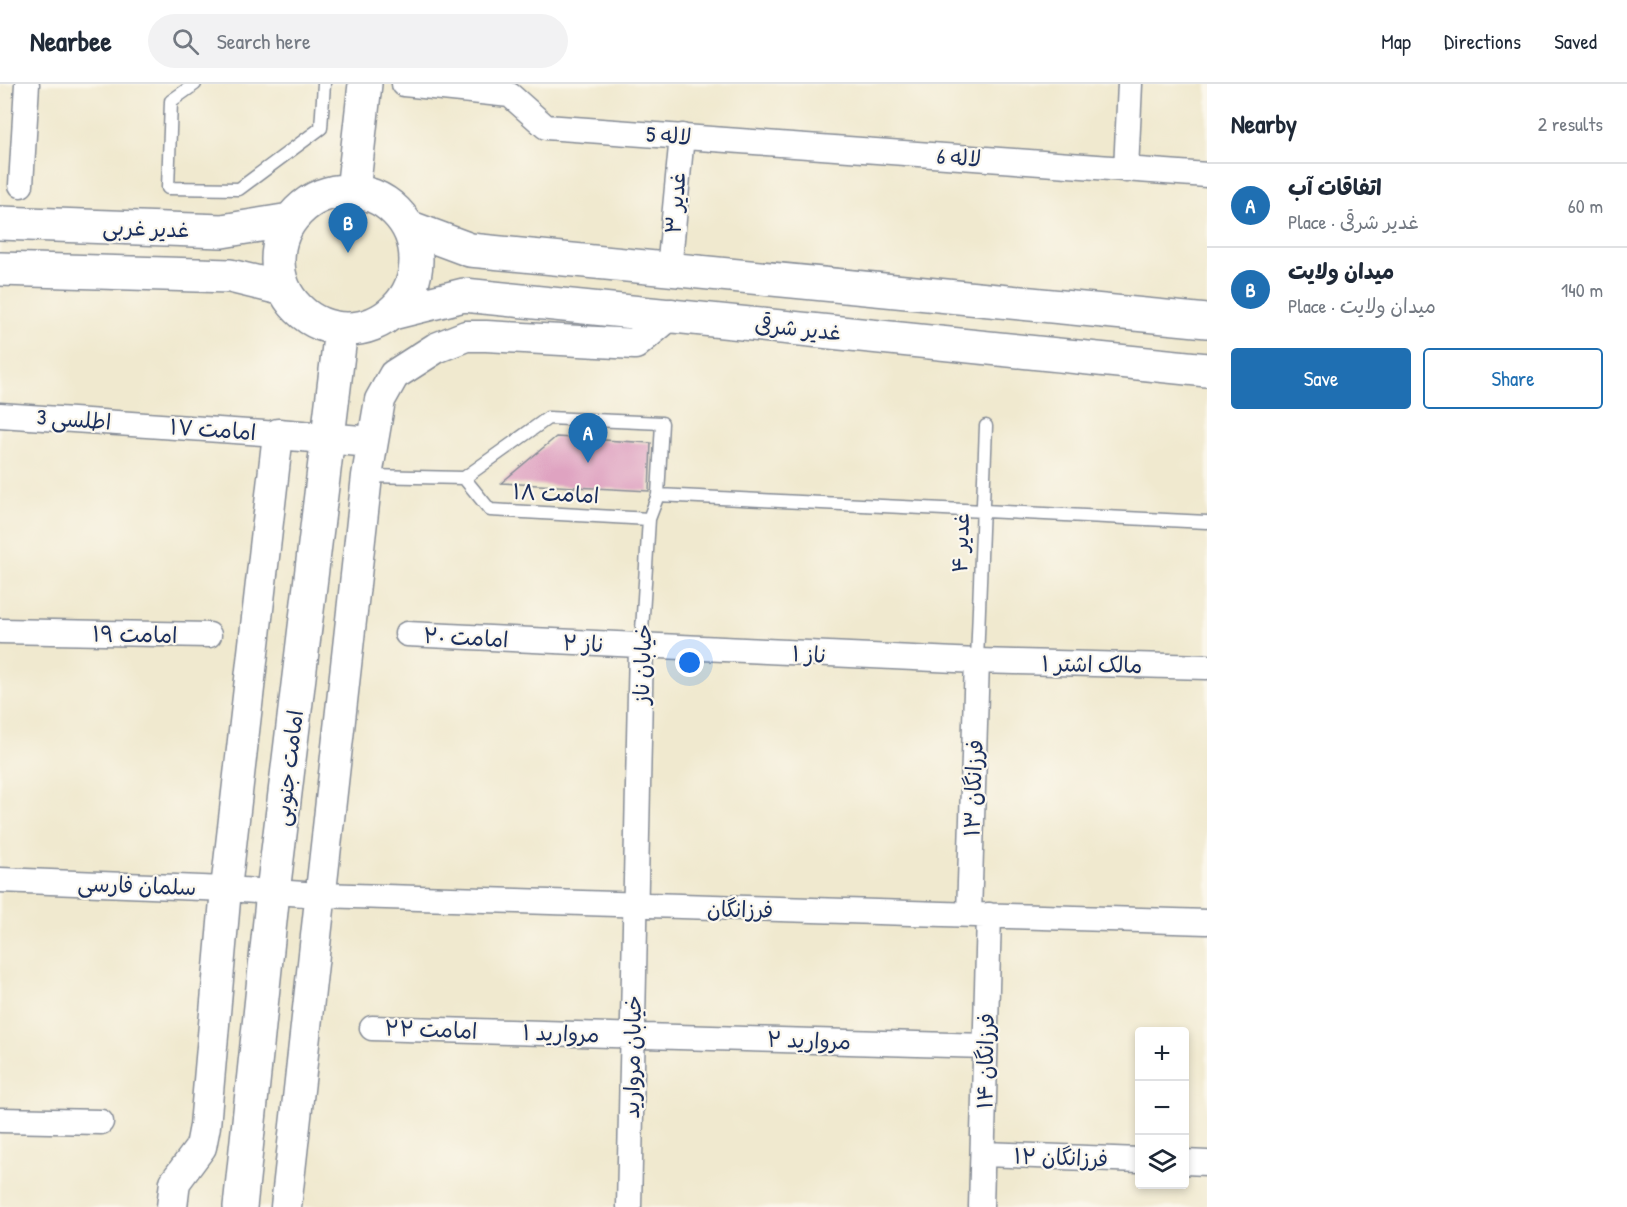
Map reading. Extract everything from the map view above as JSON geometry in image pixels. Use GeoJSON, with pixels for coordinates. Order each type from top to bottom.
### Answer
{"type":"FeatureCollection","features":[{"type":"Feature","properties":{"kind":"main road"},"geometry":{"type":"LineString","coordinates":[[353,191],[365,84]]}},
{"type":"Feature","properties":{"kind":"main road"},"geometry":{"type":"LineString","coordinates":[[353,191],[371,195],[387,204],[401,216],[416,248],[416,266],[412,284],[404,300],[392,313],[376,323],[359,328],[341,329],[323,325],[307,317],[294,304],[284,290],[279,272],[278,254],[282,236],[290,220],[302,207],[335,192],[353,191]]}},
{"type":"Feature","properties":{"kind":"main road","name":"غدیر غربی"},"geometry":{"type":"LineString","coordinates":[[0,223],[222,231],[290,220]]}},
{"type":"Feature","properties":{"kind":"main road","name":"غدیر شرقی"},"geometry":{"type":"LineString","coordinates":[[408,227],[470,250],[1207,321]]}},
{"type":"Feature","properties":{"kind":"main road","name":"غدیر غربی"},"geometry":{"type":"LineString","coordinates":[[0,268],[230,276],[284,290]]}},
{"type":"Feature","properties":{"kind":"main road","name":"غدیر شرقی"},"geometry":{"type":"LineString","coordinates":[[392,313],[464,295],[671,314],[1207,370]]}},
{"type":"Feature","properties":{"kind":"main road","name":"امامت جنوبی"},"geometry":{"type":"LineString","coordinates":[[240,1207],[273,892],[341,329]]}},
{"type":"Feature","properties":{"kind":"street"},"geometry":{"type":"LineString","coordinates":[[21,185],[27,84]]}},
{"type":"Feature","properties":{"kind":"street","name":"لاله 5"},"geometry":{"type":"LineString","coordinates":[[404,84],[510,95],[546,127],[793,144]]}},
{"type":"Feature","properties":{"kind":"street"},"geometry":{"type":"LineString","coordinates":[[1126,170],[1130,84]]}},
{"type":"Feature","properties":{"kind":"street","name":"غدیر ۳"},"geometry":{"type":"LineString","coordinates":[[669,270],[682,136]]}},
{"type":"Feature","properties":{"kind":"street","name":"لاله 6"},"geometry":{"type":"LineString","coordinates":[[793,144],[1207,175]]}},
{"type":"Feature","properties":{"kind":"street"},"geometry":{"type":"LineString","coordinates":[[286,1207],[367,476],[380,400],[394,375],[436,348],[466,336],[635,344],[671,314]]}},
{"type":"Feature","properties":{"kind":"street","name":"اطلسی 3"},"geometry":{"type":"LineString","coordinates":[[0,415],[149,424]]}},
{"type":"Feature","properties":{"kind":"street","name":"امامت ۱۷"},"geometry":{"type":"LineString","coordinates":[[149,424],[278,434]]}},
{"type":"Feature","properties":{"kind":"street"},"geometry":{"type":"LineString","coordinates":[[172,1207],[175,1182],[201,1147],[226,889],[278,434],[372,442]]}},
{"type":"Feature","properties":{"kind":"street","name":"امامت ۱۹"},"geometry":{"type":"LineString","coordinates":[[0,631],[209,635]]}},
{"type":"Feature","properties":{"kind":"street","name":"امامت ۲۰"},"geometry":{"type":"LineString","coordinates":[[407,634],[525,640]]}},
{"type":"Feature","properties":{"kind":"street","name":"ناز ۲"},"geometry":{"type":"LineString","coordinates":[[525,640],[641,646]]}},
{"type":"Feature","properties":{"kind":"street","name":"ناز ۱"},"geometry":{"type":"LineString","coordinates":[[641,646],[978,661]]}},
{"type":"Feature","properties":{"kind":"street","name":"خیابان ناز"},"geometry":{"type":"LineString","coordinates":[[636,906],[641,646]]}},
{"type":"Feature","properties":{"kind":"street","name":"مالک اشتر ۱"},"geometry":{"type":"LineString","coordinates":[[978,661],[1207,667]]}},
{"type":"Feature","properties":{"kind":"street","name":"فرزانگان ۱۳"},"geometry":{"type":"LineString","coordinates":[[978,661],[979,915]]}},
{"type":"Feature","properties":{"kind":"street","name":"سلمان فارسی"},"geometry":{"type":"LineString","coordinates":[[0,880],[273,892]]}},
{"type":"Feature","properties":{"kind":"street","name":"فرزانگان"},"geometry":{"type":"LineString","coordinates":[[273,892],[320,896],[1207,922]]}},
{"type":"Feature","properties":{"kind":"street","name":"خیابان مروارید"},"geometry":{"type":"LineString","coordinates":[[629,1207],[636,906]]}},
{"type":"Feature","properties":{"kind":"street","name":"فرزانگان ۱۴"},"geometry":{"type":"LineString","coordinates":[[979,915],[985,1046],[981,1207]]}},
{"type":"Feature","properties":{"kind":"street","name":"امامت ۲۲"},"geometry":{"type":"LineString","coordinates":[[372,1028],[489,1031]]}},
{"type":"Feature","properties":{"kind":"street","name":"مروارید ۱"},"geometry":{"type":"LineString","coordinates":[[489,1031],[632,1035]]}},
{"type":"Feature","properties":{"kind":"street","name":"مروارید ۲"},"geometry":{"type":"LineString","coordinates":[[632,1035],[985,1046]]}},
{"type":"Feature","properties":{"kind":"street"},"geometry":{"type":"LineString","coordinates":[[0,1120],[100,1122]]}},
{"type":"Feature","properties":{"kind":"street","name":"فرزانگان ۱۲"},"geometry":{"type":"LineString","coordinates":[[983,1154],[1135,1160]]}},
{"type":"Feature","properties":{"kind":"street"},"geometry":{"type":"LineString","coordinates":[[1189,1162],[1207,1163]]}},
{"type":"Feature","properties":{"kind":"lane"},"geometry":{"type":"LineString","coordinates":[[195,84],[171,101],[168,188],[239,189],[321,128],[324,84]]}},
{"type":"Feature","properties":{"kind":"lane","name":"خیابان ناز"},"geometry":{"type":"LineString","coordinates":[[464,478],[548,418],[662,423],[658,495],[649,519],[641,646]]}},
{"type":"Feature","properties":{"kind":"lane","name":"غدیر ۴"},"geometry":{"type":"LineString","coordinates":[[978,661],[986,426]]}},
{"type":"Feature","properties":{"kind":"lane"},"geometry":{"type":"LineString","coordinates":[[367,476],[464,478]]}},
{"type":"Feature","properties":{"kind":"lane","name":"امامت ۱۸"},"geometry":{"type":"LineString","coordinates":[[464,478],[490,510],[649,519]]}},
{"type":"Feature","properties":{"kind":"lane"},"geometry":{"type":"LineString","coordinates":[[658,495],[1207,522]]}},
{"type":"Feature","properties":{"kind":"building"},"geometry":{"type":"Polygon","coordinates":[[[556,437],[651,443],[649,491],[501,483],[556,437]]]}},
{"type":"Feature","properties":{"kind":"place","name":"میدان ولایت"},"geometry":{"type":"Point","coordinates":[348,253]}},
{"type":"Feature","properties":{"kind":"place","name":"اتفاقات آب"},"geometry":{"type":"Point","coordinates":[588,463]}}]}
